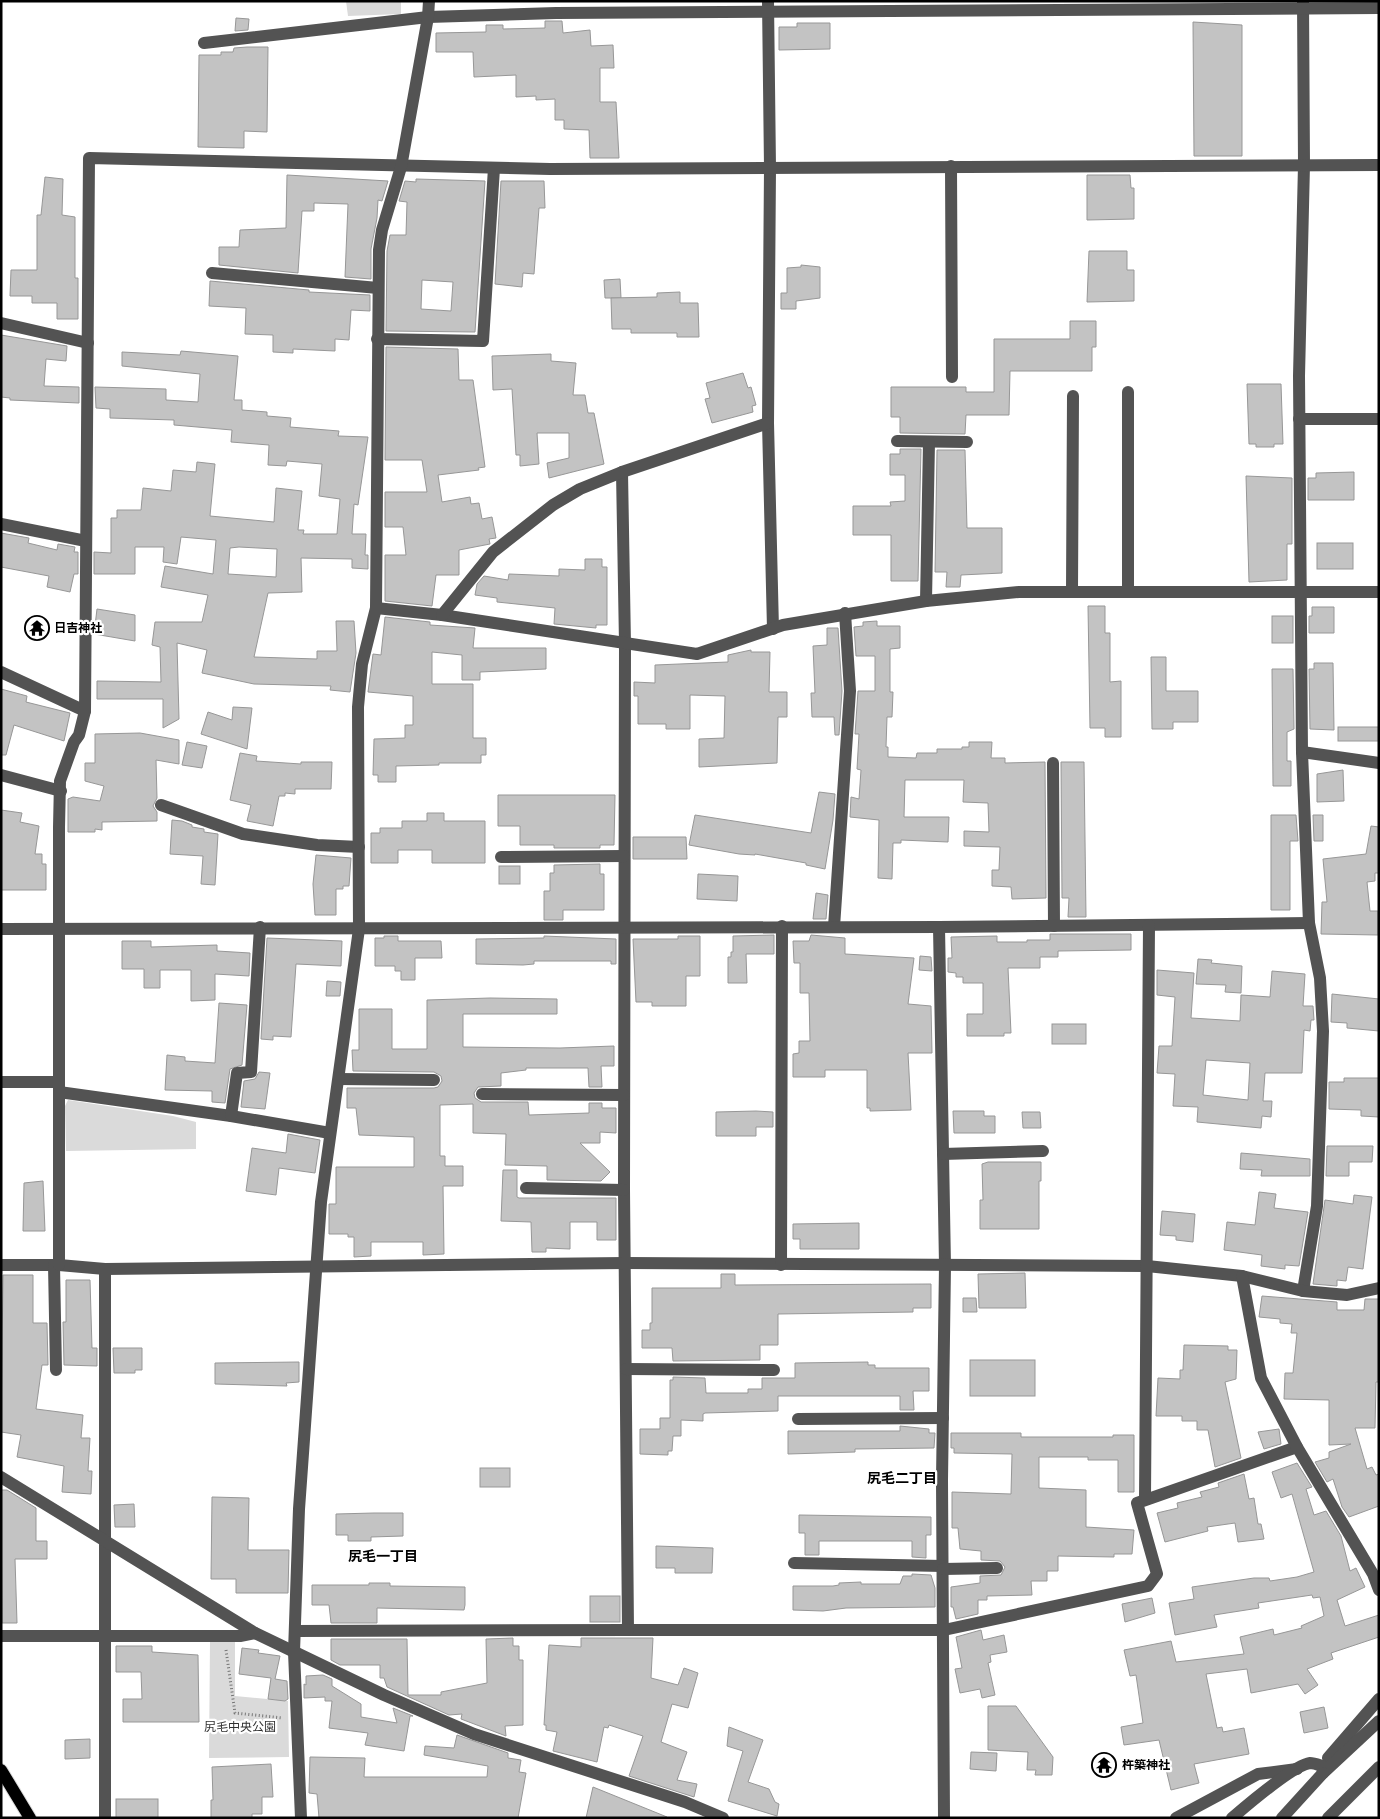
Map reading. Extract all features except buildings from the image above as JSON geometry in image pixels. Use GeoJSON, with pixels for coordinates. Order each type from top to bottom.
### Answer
{"type":"FeatureCollection","features":[{"type":"Feature","properties":{"kind":"main road"},"geometry":{"type":"LineString","coordinates":[[1,1770],[30,1818]]}},
{"type":"Feature","properties":{"kind":"street"},"geometry":{"type":"LineString","coordinates":[[301,1818],[294,1652],[299,1509],[321,1202],[359,929],[358,706],[362,664],[376,608],[376,339],[379,250],[382,230],[401,167],[428,18],[428,1]]}},
{"type":"Feature","properties":{"kind":"street"},"geometry":{"type":"LineString","coordinates":[[204,43],[428,18],[768,6],[1303,5],[1379,8]]}},
{"type":"Feature","properties":{"kind":"street"},"geometry":{"type":"LineString","coordinates":[[1303,5],[1304,165],[1298,419],[1302,752],[1309,922],[1320,978],[1322,1086],[1317,1206],[1303,1291]]}},
{"type":"Feature","properties":{"kind":"street"},"geometry":{"type":"LineString","coordinates":[[768,6],[770,168],[768,423],[773,629]]}},
{"type":"Feature","properties":{"kind":"street"},"geometry":{"type":"LineString","coordinates":[[56,1370],[60,781],[74,742],[79,735],[85,711],[89,158],[494,168],[1379,165]]}},
{"type":"Feature","properties":{"kind":"street"},"geometry":{"type":"LineString","coordinates":[[951,166],[952,377]]}},
{"type":"Feature","properties":{"kind":"street"},"geometry":{"type":"LineString","coordinates":[[376,339],[483,342],[494,168]]}},
{"type":"Feature","properties":{"kind":"street"},"geometry":{"type":"LineString","coordinates":[[212,273],[378,288]]}},
{"type":"Feature","properties":{"kind":"street"},"geometry":{"type":"LineString","coordinates":[[1,323],[88,343]]}},
{"type":"Feature","properties":{"kind":"street"},"geometry":{"type":"LineString","coordinates":[[1128,392],[1128,592]]}},
{"type":"Feature","properties":{"kind":"street"},"geometry":{"type":"LineString","coordinates":[[1072,592],[1073,396]]}},
{"type":"Feature","properties":{"kind":"street"},"geometry":{"type":"LineString","coordinates":[[1298,419],[1379,419]]}},
{"type":"Feature","properties":{"kind":"street"},"geometry":{"type":"LineString","coordinates":[[442,615],[494,552],[553,505],[580,489],[622,472],[768,423]]}},
{"type":"Feature","properties":{"kind":"street"},"geometry":{"type":"LineString","coordinates":[[897,441],[967,442]]}},
{"type":"Feature","properties":{"kind":"street"},"geometry":{"type":"LineString","coordinates":[[926,601],[929,442]]}},
{"type":"Feature","properties":{"kind":"street"},"geometry":{"type":"LineString","coordinates":[[622,472],[625,644],[624,1190],[628,1630]]}},
{"type":"Feature","properties":{"kind":"street"},"geometry":{"type":"LineString","coordinates":[[1,524],[86,541]]}},
{"type":"Feature","properties":{"kind":"street"},"geometry":{"type":"LineString","coordinates":[[376,608],[442,615],[697,654],[773,629],[845,613],[926,601],[1019,592],[1379,592]]}},
{"type":"Feature","properties":{"kind":"street"},"geometry":{"type":"LineString","coordinates":[[834,927],[850,691],[845,613]]}},
{"type":"Feature","properties":{"kind":"street"},"geometry":{"type":"LineString","coordinates":[[1,672],[85,711]]}},
{"type":"Feature","properties":{"kind":"street"},"geometry":{"type":"LineString","coordinates":[[1302,752],[1379,763]]}},
{"type":"Feature","properties":{"kind":"street"},"geometry":{"type":"LineString","coordinates":[[1053,763],[1054,926]]}},
{"type":"Feature","properties":{"kind":"street"},"geometry":{"type":"LineString","coordinates":[[1,775],[61,791]]}},
{"type":"Feature","properties":{"kind":"street"},"geometry":{"type":"LineString","coordinates":[[161,805],[243,834],[318,845],[359,846]]}},
{"type":"Feature","properties":{"kind":"street"},"geometry":{"type":"LineString","coordinates":[[501,856],[624,856]]}},
{"type":"Feature","properties":{"kind":"street"},"geometry":{"type":"LineString","coordinates":[[1,929],[1149,926],[1309,922]]}},
{"type":"Feature","properties":{"kind":"street"},"geometry":{"type":"LineString","coordinates":[[782,926],[782,1265]]}},
{"type":"Feature","properties":{"kind":"street"},"geometry":{"type":"LineString","coordinates":[[1145,1499],[1149,926]]}},
{"type":"Feature","properties":{"kind":"street"},"geometry":{"type":"LineString","coordinates":[[230,1116],[237,1073],[251,1072],[260,927]]}},
{"type":"Feature","properties":{"kind":"street"},"geometry":{"type":"LineString","coordinates":[[939,927],[945,1265],[943,1418],[944,1818]]}},
{"type":"Feature","properties":{"kind":"street"},"geometry":{"type":"LineString","coordinates":[[339,1079],[434,1080]]}},
{"type":"Feature","properties":{"kind":"street"},"geometry":{"type":"LineString","coordinates":[[1,1082],[59,1087],[330,1133]]}},
{"type":"Feature","properties":{"kind":"street"},"geometry":{"type":"LineString","coordinates":[[482,1094],[624,1095]]}},
{"type":"Feature","properties":{"kind":"street"},"geometry":{"type":"LineString","coordinates":[[943,1154],[1043,1151]]}},
{"type":"Feature","properties":{"kind":"street"},"geometry":{"type":"LineString","coordinates":[[526,1188],[624,1190]]}},
{"type":"Feature","properties":{"kind":"street"},"geometry":{"type":"LineString","coordinates":[[1,1265],[56,1265],[105,1269],[316,1265],[625,1263],[1147,1266],[1242,1276],[1303,1291],[1347,1295],[1379,1288]]}},
{"type":"Feature","properties":{"kind":"street"},"geometry":{"type":"LineString","coordinates":[[105,1269],[107,1542],[104,1634],[105,1818]]}},
{"type":"Feature","properties":{"kind":"street"},"geometry":{"type":"LineString","coordinates":[[1242,1276],[1261,1378],[1297,1447],[1373,1574],[1379,1590]]}},
{"type":"Feature","properties":{"kind":"street"},"geometry":{"type":"LineString","coordinates":[[626,1369],[774,1370]]}},
{"type":"Feature","properties":{"kind":"street"},"geometry":{"type":"LineString","coordinates":[[798,1419],[943,1418]]}},
{"type":"Feature","properties":{"kind":"street"},"geometry":{"type":"LineString","coordinates":[[295,1631],[944,1630],[1148,1586],[1157,1574],[1137,1503],[1297,1447]]}},
{"type":"Feature","properties":{"kind":"street"},"geometry":{"type":"LineString","coordinates":[[1,1476],[256,1633],[294,1652],[474,1734],[685,1802],[723,1818]]}},
{"type":"Feature","properties":{"kind":"street"},"geometry":{"type":"LineString","coordinates":[[794,1563],[997,1568]]}},
{"type":"Feature","properties":{"kind":"street"},"geometry":{"type":"LineString","coordinates":[[1,1636],[104,1634],[224,1636],[256,1633]]}},
{"type":"Feature","properties":{"kind":"street"},"geometry":{"type":"LineString","coordinates":[[1282,1818],[1379,1700]]}},
{"type":"Feature","properties":{"kind":"street"},"geometry":{"type":"LineString","coordinates":[[1322,1770],[1379,1721]]}},
{"type":"Feature","properties":{"kind":"street"},"geometry":{"type":"LineString","coordinates":[[1232,1818],[1257,1796],[1298,1769],[1310,1763],[1322,1770]]}},
{"type":"Feature","properties":{"kind":"street"},"geometry":{"type":"LineString","coordinates":[[1328,1818],[1379,1767]]}},
{"type":"Feature","properties":{"kind":"street"},"geometry":{"type":"LineString","coordinates":[[1176,1818],[1258,1774],[1298,1769]]}},
{"type":"Feature","properties":{"kind":"path"},"geometry":{"type":"LineString","coordinates":[[224,1636],[235,1713],[296,1719]]}},
{"type":"Feature","properties":{"kind":"green space"},"geometry":{"type":"Polygon","coordinates":[[[346,1],[401,1],[401,14],[348,16],[346,1]]]}},
{"type":"Feature","properties":{"kind":"green space"},"geometry":{"type":"Polygon","coordinates":[[[68,1100],[173,1116],[196,1122],[196,1149],[66,1151],[65,1106],[68,1100]]]}},
{"type":"Feature","properties":{"kind":"green space","name":"尻毛中央公園"},"geometry":{"type":"Polygon","coordinates":[[[235,1640],[235,1696],[288,1701],[289,1757],[209,1758],[210,1641],[235,1640]]]}},
{"type":"Feature","properties":{"kind":"place","name":"日吉神社"},"geometry":{"type":"Point","coordinates":[37,628]}},
{"type":"Feature","properties":{"kind":"place","name":"杵築神社"},"geometry":{"type":"Point","coordinates":[1104,1765]}},
{"type":"Feature","properties":{"kind":"district","name":"尻毛二丁目"},"geometry":{"type":"Point","coordinates":[902,1478]}},
{"type":"Feature","properties":{"kind":"district","name":"尻毛一丁目"},"geometry":{"type":"Point","coordinates":[383,1556]}}]}
